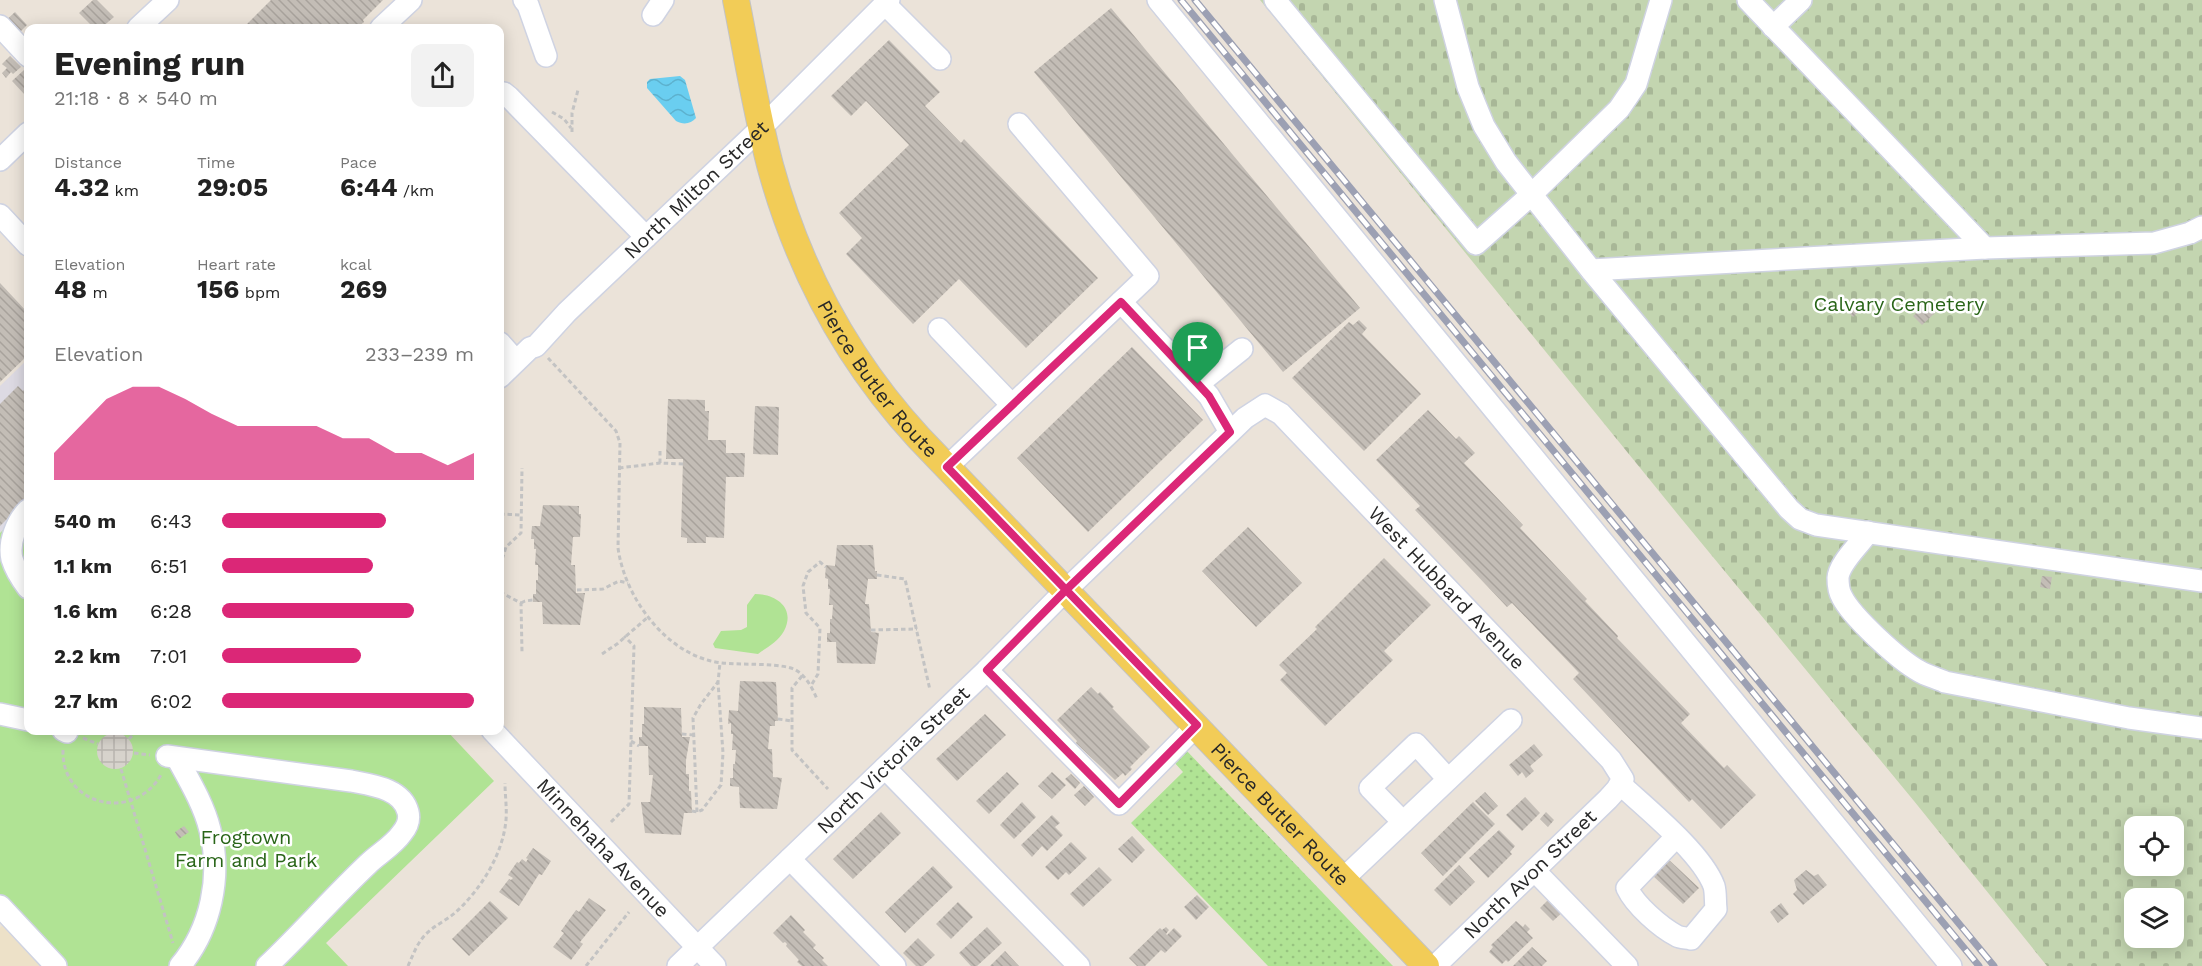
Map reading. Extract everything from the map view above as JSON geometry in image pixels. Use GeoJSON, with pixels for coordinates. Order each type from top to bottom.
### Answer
{"type":"FeatureCollection","features":[{"type":"Feature","properties":{"kind":"main road","name":"Pierce Butler Route"},"geometry":{"type":"LineString","coordinates":[[736,0],[762,128],[782,204],[813,281],[831,317],[849,350],[873,384],[895,412],[947,467],[1426,966]]}},
{"type":"Feature","properties":{"kind":"street"},"geometry":{"type":"LineString","coordinates":[[385,24],[411,0]]}},
{"type":"Feature","properties":{"kind":"street"},"geometry":{"type":"LineString","coordinates":[[524,0],[528,5],[546,56]]}},
{"type":"Feature","properties":{"kind":"street"},"geometry":{"type":"LineString","coordinates":[[1158,0],[1951,966]]}},
{"type":"Feature","properties":{"kind":"street"},"geometry":{"type":"LineString","coordinates":[[1275,0],[1476,244],[1531,195],[1619,109],[1636,84],[1661,0]]}},
{"type":"Feature","properties":{"kind":"street"},"geometry":{"type":"LineString","coordinates":[[1445,0],[1468,87],[1484,126],[1506,162],[1592,270],[1789,509],[1800,519],[1816,525],[2202,581]]}},
{"type":"Feature","properties":{"kind":"street"},"geometry":{"type":"LineString","coordinates":[[1748,0],[1984,248]]}},
{"type":"Feature","properties":{"kind":"street"},"geometry":{"type":"LineString","coordinates":[[1773,27],[1801,0]]}},
{"type":"Feature","properties":{"kind":"street"},"geometry":{"type":"LineString","coordinates":[[142,24],[163,2]]}},
{"type":"Feature","properties":{"kind":"street"},"geometry":{"type":"LineString","coordinates":[[887,2],[940,59]]}},
{"type":"Feature","properties":{"kind":"street","name":"North Milton Street"},"geometry":{"type":"LineString","coordinates":[[504,373],[530,348],[536,346],[567,312],[762,128],[887,2]]}},
{"type":"Feature","properties":{"kind":"street"},"geometry":{"type":"LineString","coordinates":[[0,27],[24,52]]}},
{"type":"Feature","properties":{"kind":"street"},"geometry":{"type":"LineString","coordinates":[[504,93],[646,237]]}},
{"type":"Feature","properties":{"kind":"street"},"geometry":{"type":"LineString","coordinates":[[947,467],[1148,276],[1019,124]]}},
{"type":"Feature","properties":{"kind":"street"},"geometry":{"type":"LineString","coordinates":[[0,160],[24,137]]}},
{"type":"Feature","properties":{"kind":"street"},"geometry":{"type":"LineString","coordinates":[[0,215],[24,241]]}},
{"type":"Feature","properties":{"kind":"street"},"geometry":{"type":"LineString","coordinates":[[1592,270],[1984,248],[2154,243],[2190,233],[2202,227]]}},
{"type":"Feature","properties":{"kind":"street"},"geometry":{"type":"LineString","coordinates":[[1121,302],[1209,396],[1230,432]]}},
{"type":"Feature","properties":{"kind":"street"},"geometry":{"type":"LineString","coordinates":[[939,330],[1012,405]]}},
{"type":"Feature","properties":{"kind":"street"},"geometry":{"type":"LineString","coordinates":[[504,348],[516,361]]}},
{"type":"Feature","properties":{"kind":"street"},"geometry":{"type":"LineString","coordinates":[[1198,384],[1242,350]]}},
{"type":"Feature","properties":{"kind":"street","name":"North Victoria Street"},"geometry":{"type":"LineString","coordinates":[[678,966],[987,670],[1066,590],[1230,432],[1255,410],[1265,405]]}},
{"type":"Feature","properties":{"kind":"street","name":"West Hubbard Avenue"},"geometry":{"type":"LineString","coordinates":[[1265,405],[1281,414],[1537,682],[1611,760],[1621,782],[1676,837],[1698,859],[1714,886],[1716,909],[1692,939],[1678,937],[1654,919],[1631,897],[1627,888],[1676,837]]}},
{"type":"Feature","properties":{"kind":"street"},"geometry":{"type":"LineString","coordinates":[[24,515],[13,537],[12,558],[24,580]]}},
{"type":"Feature","properties":{"kind":"street"},"geometry":{"type":"LineString","coordinates":[[1868,532],[1842,564],[1838,579],[1840,595],[1854,614],[1918,671],[1955,684],[2129,718],[2202,728]]}},
{"type":"Feature","properties":{"kind":"street"},"geometry":{"type":"LineString","coordinates":[[987,670],[1119,804],[1197,725]]}},
{"type":"Feature","properties":{"kind":"street"},"geometry":{"type":"LineString","coordinates":[[0,714],[24,719]]}},
{"type":"Feature","properties":{"kind":"street"},"geometry":{"type":"LineString","coordinates":[[1343,879],[1510,720]]}},
{"type":"Feature","properties":{"kind":"street","name":"Minnehaha Avenue"},"geometry":{"type":"LineString","coordinates":[[497,735],[716,966]]}},
{"type":"Feature","properties":{"kind":"street"},"geometry":{"type":"LineString","coordinates":[[1403,822],[1370,788],[1416,744],[1448,778]]}},
{"type":"Feature","properties":{"kind":"street"},"geometry":{"type":"LineString","coordinates":[[172,757],[195,790],[210,829],[215,859],[214,887],[206,919],[195,944],[180,966]]}},
{"type":"Feature","properties":{"kind":"street"},"geometry":{"type":"LineString","coordinates":[[172,757],[351,781],[395,793],[402,800],[408,812],[408,823],[401,835],[368,863],[305,930],[267,966]]}},
{"type":"Feature","properties":{"kind":"street"},"geometry":{"type":"LineString","coordinates":[[885,768],[1079,966]]}},
{"type":"Feature","properties":{"kind":"street","name":"North Avon Street"},"geometry":{"type":"LineString","coordinates":[[1435,966],[1608,799],[1621,782]]}},
{"type":"Feature","properties":{"kind":"street"},"geometry":{"type":"LineString","coordinates":[[790,859],[895,966]]}},
{"type":"Feature","properties":{"kind":"street"},"geometry":{"type":"LineString","coordinates":[[1534,870],[1627,966]]}},
{"type":"Feature","properties":{"kind":"street"},"geometry":{"type":"LineString","coordinates":[[0,906],[56,966]]}},
{"type":"Feature","properties":{"kind":"path"},"geometry":{"type":"LineString","coordinates":[[570,159],[574,149],[571,128],[578,90]]}},
{"type":"Feature","properties":{"kind":"path"},"geometry":{"type":"LineString","coordinates":[[552,112],[564,119],[571,128]]}},
{"type":"Feature","properties":{"kind":"path"},"geometry":{"type":"LineString","coordinates":[[536,346],[614,426],[619,437],[618,548],[620,562],[628,583],[660,633],[674,644],[698,656],[720,663],[793,668],[812,685],[817,699]]}},
{"type":"Feature","properties":{"kind":"path"},"geometry":{"type":"LineString","coordinates":[[660,448],[660,463]]}},
{"type":"Feature","properties":{"kind":"path"},"geometry":{"type":"LineString","coordinates":[[619,468],[660,463],[683,464]]}},
{"type":"Feature","properties":{"kind":"path"},"geometry":{"type":"LineString","coordinates":[[504,553],[506,547],[521,533],[522,468]]}},
{"type":"Feature","properties":{"kind":"path"},"geometry":{"type":"LineString","coordinates":[[504,514],[521,515]]}},
{"type":"Feature","properties":{"kind":"path"},"geometry":{"type":"LineString","coordinates":[[812,685],[818,674],[820,628],[806,613],[803,586],[804,579],[813,566],[820,562],[826,567]]}},
{"type":"Feature","properties":{"kind":"path"},"geometry":{"type":"LineString","coordinates":[[877,575],[905,579],[930,690]]}},
{"type":"Feature","properties":{"kind":"path"},"geometry":{"type":"LineString","coordinates":[[576,590],[603,589],[619,581],[628,583]]}},
{"type":"Feature","properties":{"kind":"path"},"geometry":{"type":"LineString","coordinates":[[504,594],[521,603],[533,600]]}},
{"type":"Feature","properties":{"kind":"path"},"geometry":{"type":"LineString","coordinates":[[521,603],[522,652]]}},
{"type":"Feature","properties":{"kind":"path"},"geometry":{"type":"LineString","coordinates":[[602,654],[648,617]]}},
{"type":"Feature","properties":{"kind":"path"},"geometry":{"type":"LineString","coordinates":[[871,630],[916,630]]}},
{"type":"Feature","properties":{"kind":"path"},"geometry":{"type":"LineString","coordinates":[[610,822],[629,804],[634,646],[624,636]]}},
{"type":"Feature","properties":{"kind":"path"},"geometry":{"type":"LineString","coordinates":[[718,682],[693,718],[694,811],[707,806],[721,785],[723,746],[718,682],[720,663]]}},
{"type":"Feature","properties":{"kind":"path"},"geometry":{"type":"LineString","coordinates":[[802,676],[792,688],[792,750],[828,789]]}},
{"type":"Feature","properties":{"kind":"path"},"geometry":{"type":"LineString","coordinates":[[778,719],[792,721]]}},
{"type":"Feature","properties":{"kind":"path"},"geometry":{"type":"LineString","coordinates":[[682,734],[694,735]]}},
{"type":"Feature","properties":{"kind":"path"},"geometry":{"type":"LineString","coordinates":[[64,735],[63,756],[70,779],[87,796],[109,804],[130,801],[142,796],[158,780],[172,757]]}},
{"type":"Feature","properties":{"kind":"path"},"geometry":{"type":"LineString","coordinates":[[129,739],[133,735]]}},
{"type":"Feature","properties":{"kind":"path"},"geometry":{"type":"LineString","coordinates":[[631,741],[639,746]]}},
{"type":"Feature","properties":{"kind":"path"},"geometry":{"type":"LineString","coordinates":[[121,769],[173,944]]}},
{"type":"Feature","properties":{"kind":"path"},"geometry":{"type":"LineString","coordinates":[[408,966],[416,948],[426,934],[455,913],[468,899],[479,886],[491,864],[503,839],[506,819],[505,783]]}},
{"type":"Feature","properties":{"kind":"path"},"geometry":{"type":"LineString","coordinates":[[586,966],[629,912]]}},
{"type":"Feature","properties":{"kind":"shaded area"},"geometry":{"type":"Polygon","coordinates":[[[24,363],[24,509],[0,533],[0,386],[24,363]]]}},
{"type":"Feature","properties":{"kind":"shaded area"},"geometry":{"type":"Polygon","coordinates":[[[106,735],[124,735],[132,744],[132,758],[122,768],[108,768],[98,758],[98,744],[106,735]]]}},
{"type":"Feature","properties":{"kind":"shaded area"},"geometry":{"type":"Polygon","coordinates":[[[3,925],[42,966],[0,966],[0,928],[3,925]]]}},
{"type":"Feature","properties":{"kind":"green space","name":"Calvary Cemetery"},"geometry":{"type":"Polygon","coordinates":[[[1260,0],[2202,0],[2202,966],[2047,966],[1260,0]]]}},
{"type":"Feature","properties":{"kind":"green space","name":"Frogtown Farm and Park"},"geometry":{"type":"Polygon","coordinates":[[[24,509],[24,735],[451,735],[494,781],[326,943],[348,966],[42,966],[0,922],[0,533],[24,509]]]}},
{"type":"Feature","properties":{"kind":"green space"},"geometry":{"type":"Polygon","coordinates":[[[755,594],[777,600],[786,609],[787,623],[782,635],[758,654],[715,648],[713,644],[721,631],[741,630],[747,627],[747,605],[755,594]]]}},
{"type":"Feature","properties":{"kind":"green space"},"geometry":{"type":"Polygon","coordinates":[[[1185,749],[1393,966],[1268,966],[1131,823],[1183,772],[1173,761],[1185,749]]]}},
{"type":"Feature","properties":{"kind":"water"},"geometry":{"type":"Polygon","coordinates":[[[680,76],[685,80],[696,118],[692,122],[676,121],[647,88],[647,82],[650,79],[680,76]]]}},
{"type":"Feature","properties":{"kind":"building"},"geometry":{"type":"Polygon","coordinates":[[[93,0],[97,0],[114,17],[106,24],[90,24],[79,13],[93,0]]]}},
{"type":"Feature","properties":{"kind":"building"},"geometry":{"type":"Polygon","coordinates":[[[271,0],[383,0],[362,24],[247,24],[271,0]]]}},
{"type":"Feature","properties":{"kind":"building"},"geometry":{"type":"Polygon","coordinates":[[[1111,8],[1360,308],[1283,372],[1034,72],[1111,8]]]}},
{"type":"Feature","properties":{"kind":"building"},"geometry":{"type":"Polygon","coordinates":[[[15,12],[26,24],[15,37],[2,24],[15,12]]]}},
{"type":"Feature","properties":{"kind":"building"},"geometry":{"type":"Polygon","coordinates":[[[889,40],[940,92],[925,106],[961,143],[964,139],[1098,278],[1026,348],[959,279],[913,324],[846,254],[862,238],[839,213],[909,145],[866,101],[851,116],[831,96],[889,40]]]}},
{"type":"Feature","properties":{"kind":"building"},"geometry":{"type":"Polygon","coordinates":[[[10,56],[21,67],[13,74],[11,72],[6,78],[2,73],[7,68],[2,64],[10,56]]]}},
{"type":"Feature","properties":{"kind":"building"},"geometry":{"type":"Polygon","coordinates":[[[24,70],[24,94],[12,81],[24,70]]]}},
{"type":"Feature","properties":{"kind":"building"},"geometry":{"type":"Polygon","coordinates":[[[0,283],[24,309],[24,359],[0,382],[0,283]]]}},
{"type":"Feature","properties":{"kind":"building"},"geometry":{"type":"Polygon","coordinates":[[[1854,303],[1860,310],[1853,317],[1846,310],[1854,303]]]}},
{"type":"Feature","properties":{"kind":"building"},"geometry":{"type":"Polygon","coordinates":[[[1927,303],[1936,312],[1922,325],[1913,316],[1927,303]]]}},
{"type":"Feature","properties":{"kind":"building"},"geometry":{"type":"Polygon","coordinates":[[[1359,320],[1367,328],[1362,334],[1421,394],[1364,451],[1292,378],[1349,322],[1353,325],[1359,320]]]}},
{"type":"Feature","properties":{"kind":"building"},"geometry":{"type":"Polygon","coordinates":[[[1132,347],[1203,420],[1088,532],[1017,458],[1132,347]]]}},
{"type":"Feature","properties":{"kind":"building"},"geometry":{"type":"Polygon","coordinates":[[[18,386],[23,391],[24,502],[0,526],[0,404],[18,386]]]}},
{"type":"Feature","properties":{"kind":"building"},"geometry":{"type":"Polygon","coordinates":[[[668,399],[705,400],[705,411],[709,411],[708,440],[726,440],[726,453],[745,453],[744,477],[726,477],[724,538],[706,537],[706,543],[687,543],[687,538],[681,537],[683,459],[666,459],[668,399]]]}},
{"type":"Feature","properties":{"kind":"building"},"geometry":{"type":"Polygon","coordinates":[[[755,406],[779,407],[778,455],[753,454],[755,406]]]}},
{"type":"Feature","properties":{"kind":"building"},"geometry":{"type":"Polygon","coordinates":[[[1428,410],[1456,439],[1459,436],[1475,453],[1464,463],[1523,525],[1520,528],[1587,599],[1585,601],[1618,636],[1617,638],[1690,714],[1681,723],[1724,768],[1727,765],[1756,795],[1721,829],[1692,799],[1689,802],[1573,679],[1579,673],[1512,603],[1507,607],[1415,510],[1420,506],[1376,460],[1428,410]]]}},
{"type":"Feature","properties":{"kind":"building"},"geometry":{"type":"Polygon","coordinates":[[[543,505],[579,506],[580,537],[573,537],[571,565],[575,565],[576,593],[585,593],[580,625],[543,624],[542,602],[533,602],[533,594],[536,594],[536,580],[538,580],[538,565],[535,565],[534,539],[531,539],[532,526],[540,526],[543,505]]]}},
{"type":"Feature","properties":{"kind":"building"},"geometry":{"type":"Polygon","coordinates":[[[1248,527],[1302,583],[1256,627],[1202,571],[1248,527]]]}},
{"type":"Feature","properties":{"kind":"building"},"geometry":{"type":"Polygon","coordinates":[[[837,545],[873,545],[877,579],[868,579],[865,604],[869,604],[871,632],[879,633],[875,664],[837,663],[836,642],[827,642],[833,605],[829,605],[830,589],[828,589],[828,579],[825,578],[826,565],[835,566],[837,545]]]}},
{"type":"Feature","properties":{"kind":"building"},"geometry":{"type":"Polygon","coordinates":[[[1384,558],[1431,605],[1384,651],[1393,660],[1325,726],[1280,680],[1287,673],[1279,665],[1317,629],[1315,627],[1384,558]]]}},
{"type":"Feature","properties":{"kind":"building"},"geometry":{"type":"Polygon","coordinates":[[[2042,576],[2052,577],[2050,589],[2040,587],[2042,576]]]}},
{"type":"Feature","properties":{"kind":"building"},"geometry":{"type":"Polygon","coordinates":[[[740,681],[776,682],[778,721],[775,721],[775,726],[770,726],[768,749],[772,749],[773,777],[782,778],[777,809],[740,808],[739,787],[730,786],[736,750],[732,750],[733,734],[731,734],[731,723],[728,724],[729,710],[738,711],[740,681]]]}},
{"type":"Feature","properties":{"kind":"building"},"geometry":{"type":"Polygon","coordinates":[[[1091,687],[1098,694],[1100,692],[1114,707],[1112,708],[1150,747],[1130,767],[1132,769],[1125,776],[1123,773],[1115,780],[1076,743],[1077,741],[1057,720],[1091,687]]]}},
{"type":"Feature","properties":{"kind":"building"},"geometry":{"type":"Polygon","coordinates":[[[644,707],[681,708],[682,737],[690,737],[686,774],[689,774],[692,813],[684,813],[681,835],[645,833],[641,802],[650,802],[653,775],[649,775],[648,746],[639,746],[639,737],[642,737],[642,724],[644,724],[644,707]]]}},
{"type":"Feature","properties":{"kind":"building"},"geometry":{"type":"Polygon","coordinates":[[[985,714],[1006,735],[957,781],[936,759],[985,714]]]}},
{"type":"Feature","properties":{"kind":"building"},"geometry":{"type":"Polygon","coordinates":[[[1534,744],[1543,755],[1530,766],[1534,771],[1526,778],[1522,772],[1518,776],[1509,765],[1534,744]]]}},
{"type":"Feature","properties":{"kind":"building"},"geometry":{"type":"Polygon","coordinates":[[[1007,772],[1019,784],[989,814],[976,801],[1007,772]]]}},
{"type":"Feature","properties":{"kind":"building"},"geometry":{"type":"Polygon","coordinates":[[[1052,772],[1066,785],[1052,799],[1038,786],[1052,772]]]}},
{"type":"Feature","properties":{"kind":"building"},"geometry":{"type":"Polygon","coordinates":[[[1071,774],[1080,783],[1075,789],[1065,779],[1071,774]]]}},
{"type":"Feature","properties":{"kind":"building"},"geometry":{"type":"Polygon","coordinates":[[[1084,786],[1094,797],[1085,806],[1074,795],[1084,786]]]}},
{"type":"Feature","properties":{"kind":"building"},"geometry":{"type":"Polygon","coordinates":[[[1485,792],[1498,806],[1488,815],[1475,801],[1485,792]]]}},
{"type":"Feature","properties":{"kind":"building"},"geometry":{"type":"Polygon","coordinates":[[[1525,797],[1540,813],[1522,831],[1506,815],[1525,797]]]}},
{"type":"Feature","properties":{"kind":"building"},"geometry":{"type":"Polygon","coordinates":[[[1022,802],[1036,817],[1014,839],[1000,825],[1022,802]]]}},
{"type":"Feature","properties":{"kind":"building"},"geometry":{"type":"Polygon","coordinates":[[[1473,802],[1495,824],[1443,876],[1421,853],[1473,802]]]}},
{"type":"Feature","properties":{"kind":"building"},"geometry":{"type":"Polygon","coordinates":[[[881,812],[901,833],[853,879],[833,859],[881,812]]]}},
{"type":"Feature","properties":{"kind":"building"},"geometry":{"type":"Polygon","coordinates":[[[1546,812],[1554,820],[1548,827],[1540,819],[1546,812]]]}},
{"type":"Feature","properties":{"kind":"building"},"geometry":{"type":"Polygon","coordinates":[[[1052,815],[1060,823],[1055,827],[1063,835],[1047,851],[1042,846],[1032,857],[1021,845],[1052,815]]]}},
{"type":"Feature","properties":{"kind":"building"},"geometry":{"type":"Polygon","coordinates":[[[184,826],[189,832],[179,839],[175,832],[184,826]]]}},
{"type":"Feature","properties":{"kind":"building"},"geometry":{"type":"Polygon","coordinates":[[[1499,830],[1515,846],[1510,852],[1512,854],[1488,878],[1469,858],[1499,830]]]}},
{"type":"Feature","properties":{"kind":"building"},"geometry":{"type":"Polygon","coordinates":[[[1132,836],[1145,850],[1132,863],[1118,849],[1132,836]]]}},
{"type":"Feature","properties":{"kind":"building"},"geometry":{"type":"Polygon","coordinates":[[[1071,842],[1087,858],[1069,875],[1066,872],[1058,880],[1045,867],[1071,842]]]}},
{"type":"Feature","properties":{"kind":"building"},"geometry":{"type":"Polygon","coordinates":[[[533,848],[551,861],[542,875],[539,874],[519,906],[499,892],[509,879],[513,878],[508,875],[517,862],[519,863],[522,859],[526,862],[533,848]]]}},
{"type":"Feature","properties":{"kind":"building"},"geometry":{"type":"Polygon","coordinates":[[[1667,858],[1699,888],[1683,904],[1651,874],[1667,858]]]}},
{"type":"Feature","properties":{"kind":"building"},"geometry":{"type":"Polygon","coordinates":[[[1459,865],[1475,882],[1450,906],[1434,890],[1459,865]]]}},
{"type":"Feature","properties":{"kind":"building"},"geometry":{"type":"Polygon","coordinates":[[[933,866],[953,887],[905,933],[885,912],[933,866]]]}},
{"type":"Feature","properties":{"kind":"building"},"geometry":{"type":"Polygon","coordinates":[[[1099,867],[1112,880],[1083,907],[1070,894],[1099,867]]]}},
{"type":"Feature","properties":{"kind":"building"},"geometry":{"type":"Polygon","coordinates":[[[1806,870],[1814,876],[1818,874],[1827,885],[1803,905],[1793,894],[1797,890],[1794,880],[1806,870]]]}},
{"type":"Feature","properties":{"kind":"building"},"geometry":{"type":"Polygon","coordinates":[[[1197,895],[1209,907],[1196,920],[1184,907],[1197,895]]]}},
{"type":"Feature","properties":{"kind":"building"},"geometry":{"type":"Polygon","coordinates":[[[1552,896],[1565,910],[1553,921],[1540,908],[1552,896]]]}},
{"type":"Feature","properties":{"kind":"building"},"geometry":{"type":"Polygon","coordinates":[[[589,898],[606,910],[580,942],[583,944],[571,960],[553,947],[564,933],[561,931],[576,910],[579,912],[589,898]]]}},
{"type":"Feature","properties":{"kind":"building"},"geometry":{"type":"Polygon","coordinates":[[[490,901],[508,918],[469,956],[452,939],[490,901]]]}},
{"type":"Feature","properties":{"kind":"building"},"geometry":{"type":"Polygon","coordinates":[[[958,902],[973,917],[951,939],[936,924],[958,902]]]}},
{"type":"Feature","properties":{"kind":"building"},"geometry":{"type":"Polygon","coordinates":[[[1781,903],[1789,914],[1778,923],[1770,912],[1781,903]]]}},
{"type":"Feature","properties":{"kind":"building"},"geometry":{"type":"Polygon","coordinates":[[[791,915],[816,945],[813,948],[824,958],[822,960],[828,966],[802,966],[786,946],[787,944],[773,933],[791,915]]]}},
{"type":"Feature","properties":{"kind":"building"},"geometry":{"type":"Polygon","coordinates":[[[1516,921],[1523,927],[1525,924],[1530,929],[1527,932],[1533,938],[1508,962],[1506,960],[1502,964],[1489,952],[1493,947],[1491,945],[1516,921]]]}},
{"type":"Feature","properties":{"kind":"building"},"geometry":{"type":"Polygon","coordinates":[[[987,927],[1002,943],[977,966],[971,966],[959,953],[987,927]]]}},
{"type":"Feature","properties":{"kind":"building"},"geometry":{"type":"Polygon","coordinates":[[[1166,927],[1169,930],[1167,935],[1174,928],[1182,936],[1165,953],[1161,950],[1145,966],[1137,966],[1129,958],[1160,928],[1162,930],[1166,927]]]}},
{"type":"Feature","properties":{"kind":"building"},"geometry":{"type":"Polygon","coordinates":[[[918,938],[935,955],[923,966],[916,966],[903,953],[918,938]]]}},
{"type":"Feature","properties":{"kind":"building"},"geometry":{"type":"Polygon","coordinates":[[[1532,947],[1547,961],[1542,966],[1513,966],[1532,947]]]}},
{"type":"Feature","properties":{"kind":"building"},"geometry":{"type":"Polygon","coordinates":[[[1005,951],[1019,966],[990,966],[1005,951]]]}},
{"type":"Feature","properties":{"kind":"railway"},"geometry":{"type":"LineString","coordinates":[[1181,0],[1979,966]]}},
{"type":"Feature","properties":{"kind":"railway"},"geometry":{"type":"LineString","coordinates":[[1195,0],[1994,966]]}},
{"type":"Feature","properties":{"kind":"route"},"geometry":{"type":"LineString","coordinates":[[1198,384],[1121,302],[947,467],[1048,572],[1066,590],[1197,725],[1119,804],[987,670],[1066,590],[1230,432],[1209,396],[1198,384]]}}]}
